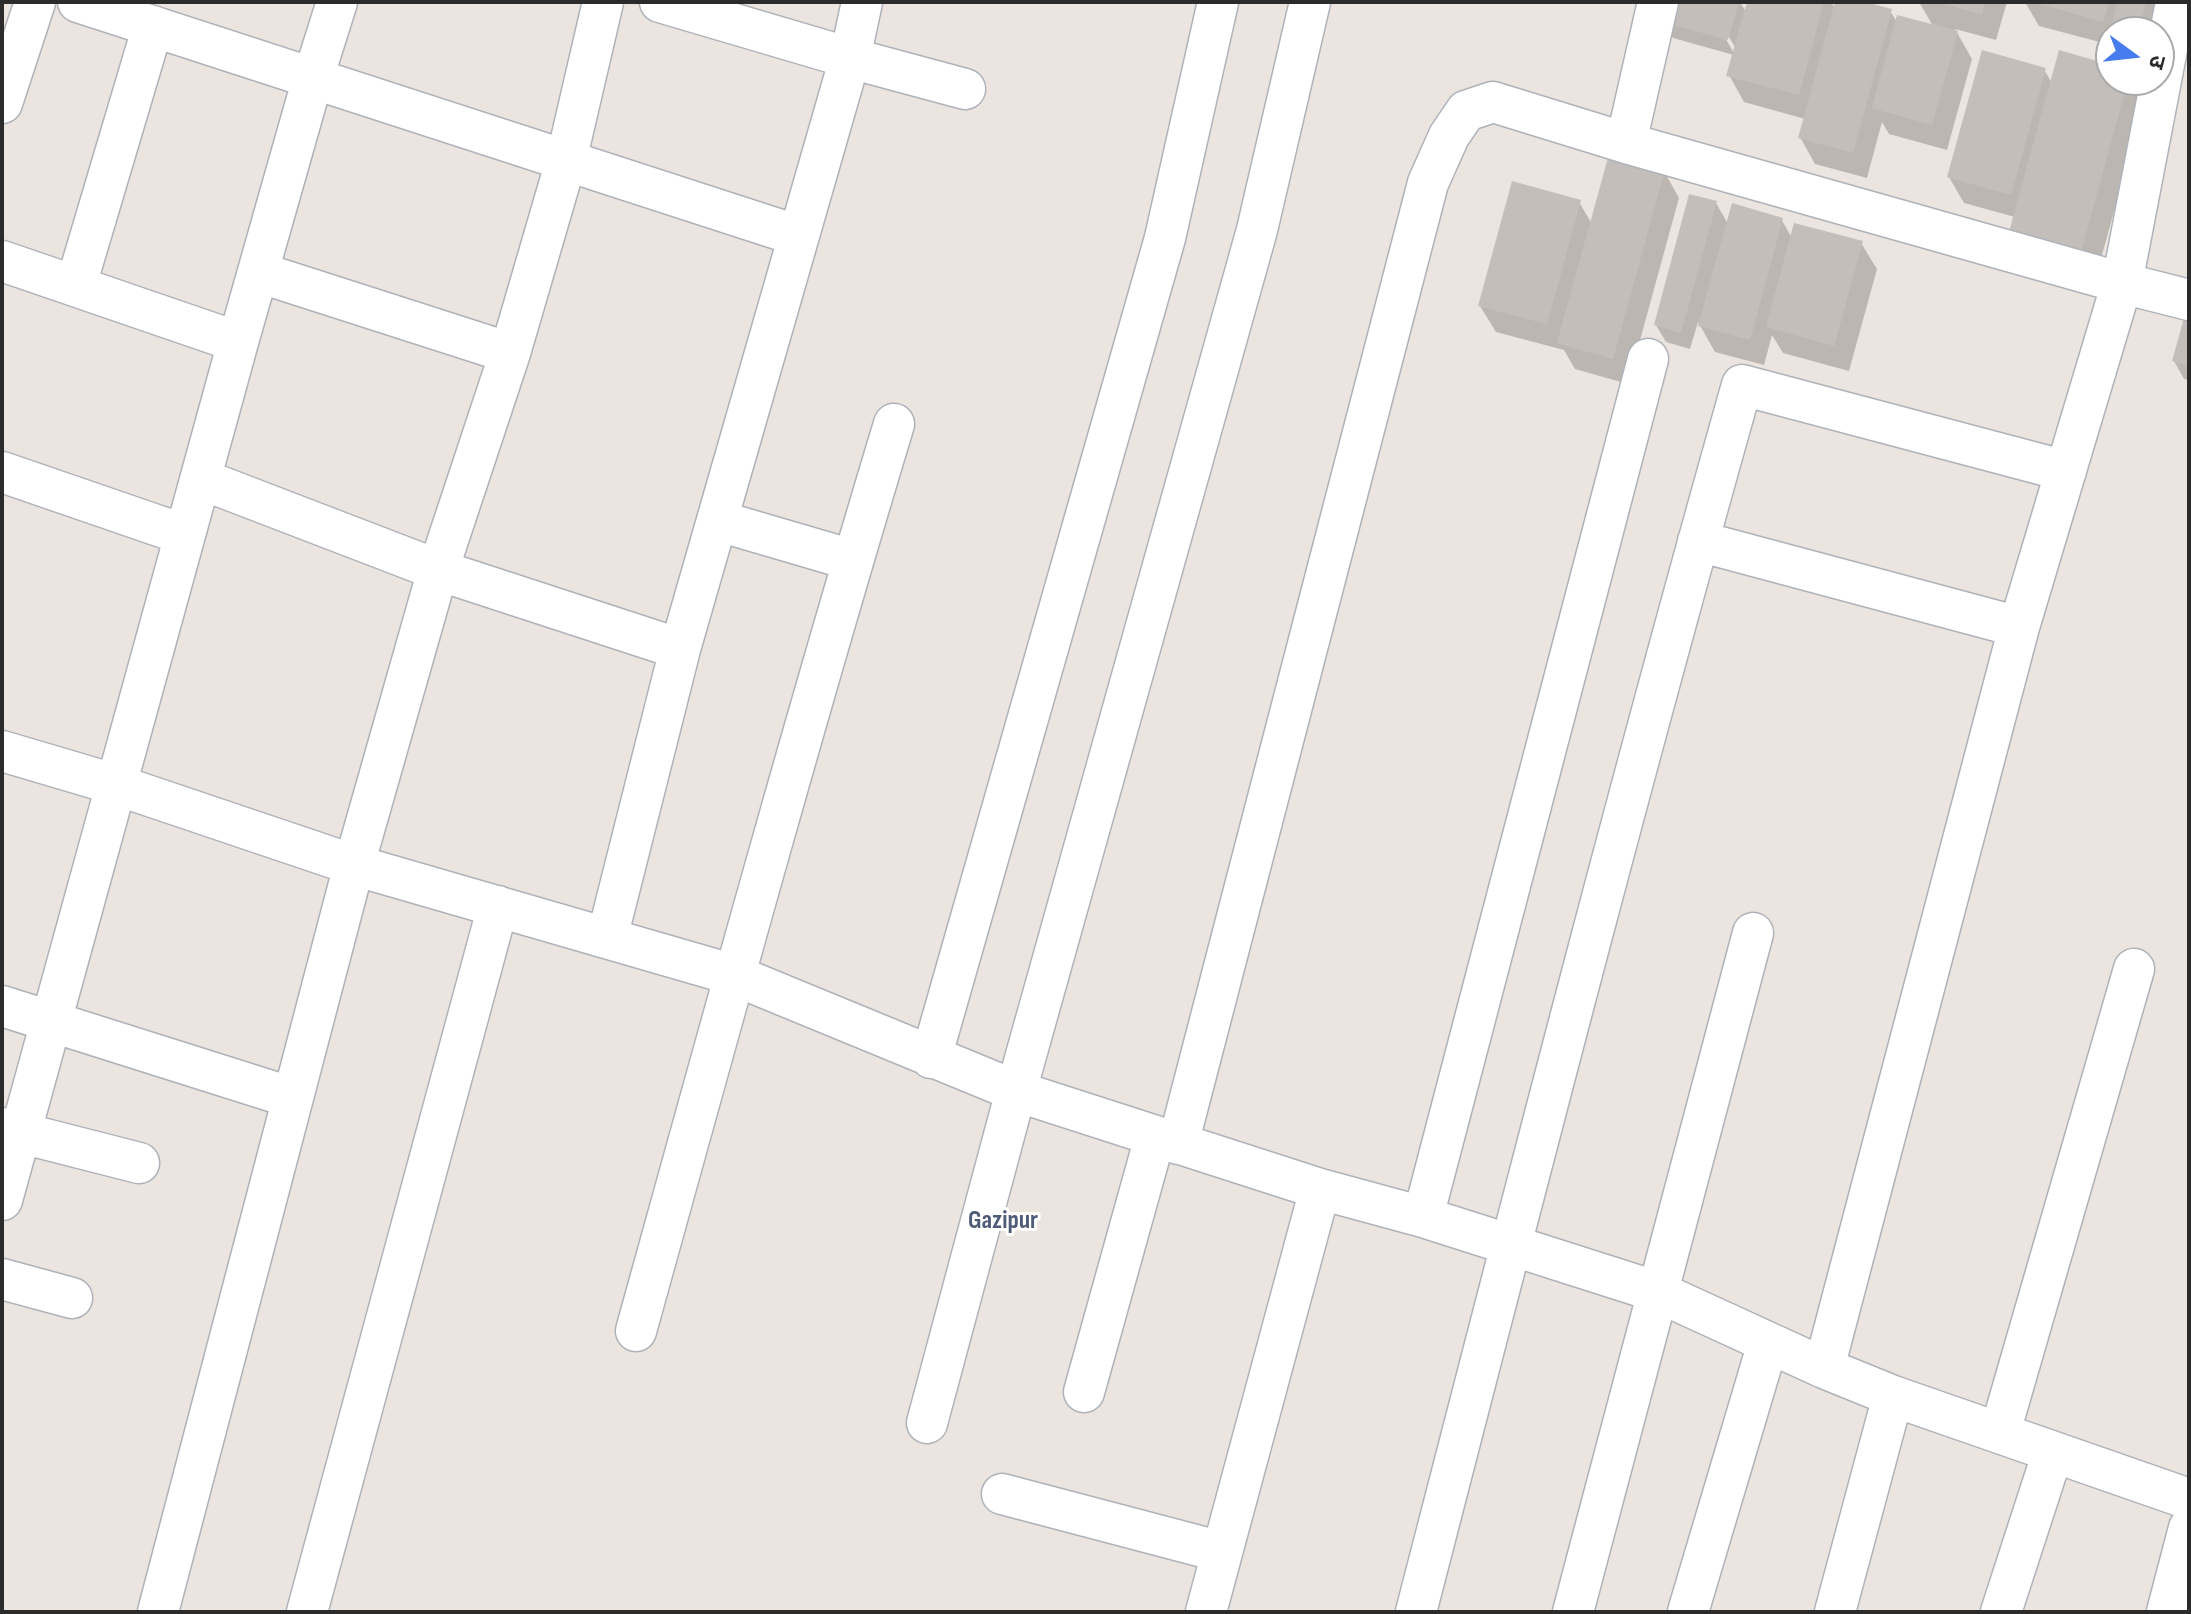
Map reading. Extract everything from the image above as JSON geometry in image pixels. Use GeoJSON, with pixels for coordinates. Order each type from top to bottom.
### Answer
{"type":"FeatureCollection","features":[{"type":"Feature","properties":{"kind":"street"},"geometry":{"type":"LineString","coordinates":[[2,103],[35,2]]}},
{"type":"Feature","properties":{"kind":"street"},"geometry":{"type":"LineString","coordinates":[[78,2],[799,236]]}},
{"type":"Feature","properties":{"kind":"street"},"geometry":{"type":"LineString","coordinates":[[2,1200],[12,1130],[52,1021],[238,342],[337,2]]}},
{"type":"Feature","properties":{"kind":"street"},"geometry":{"type":"LineString","coordinates":[[158,1612],[354,865],[438,570],[510,353],[566,161],[603,2]]}},
{"type":"Feature","properties":{"kind":"street"},"geometry":{"type":"LineString","coordinates":[[660,2],[965,89]]}},
{"type":"Feature","properties":{"kind":"street"},"geometry":{"type":"LineString","coordinates":[[607,938],[680,649],[850,58],[862,2]]}},
{"type":"Feature","properties":{"kind":"street"},"geometry":{"type":"LineString","coordinates":[[931,1058],[1165,238],[1218,2]]}},
{"type":"Feature","properties":{"kind":"street"},"geometry":{"type":"LineString","coordinates":[[927,1423],[1016,1091],[1257,230],[1310,2]]}},
{"type":"Feature","properties":{"kind":"street"},"geometry":{"type":"LineString","coordinates":[[1626,143],[1658,2]]}},
{"type":"Feature","properties":{"kind":"street"},"geometry":{"type":"LineString","coordinates":[[1824,1368],[2019,627],[2122,283],[2176,2]]}},
{"type":"Feature","properties":{"kind":"street"},"geometry":{"type":"LineString","coordinates":[[76,285],[153,26]]}},
{"type":"Feature","properties":{"kind":"street"},"geometry":{"type":"LineString","coordinates":[[1084,1392],[1167,1141],[1428,183],[1449,136],[1466,111],[1493,102],[1626,143],[2189,300]]}},
{"type":"Feature","properties":{"kind":"street"},"geometry":{"type":"LineString","coordinates":[[2,261],[238,342]]}},
{"type":"Feature","properties":{"kind":"street"},"geometry":{"type":"LineString","coordinates":[[258,272],[510,353]]}},
{"type":"Feature","properties":{"kind":"street"},"geometry":{"type":"LineString","coordinates":[[1423,1217],[1648,359]]}},
{"type":"Feature","properties":{"kind":"street"},"geometry":{"type":"LineString","coordinates":[[1416,1612],[1698,541],[1742,385],[2066,471]]}},
{"type":"Feature","properties":{"kind":"street"},"geometry":{"type":"LineString","coordinates":[[636,1331],[852,560],[894,424]]}},
{"type":"Feature","properties":{"kind":"street"},"geometry":{"type":"LineString","coordinates":[[2,472],[185,535]]}},
{"type":"Feature","properties":{"kind":"street"},"geometry":{"type":"LineString","coordinates":[[201,479],[438,570],[680,649]]}},
{"type":"Feature","properties":{"kind":"street"},"geometry":{"type":"LineString","coordinates":[[719,521],[852,560]]}},
{"type":"Feature","properties":{"kind":"street"},"geometry":{"type":"LineString","coordinates":[[1698,541],[2019,627]]}},
{"type":"Feature","properties":{"kind":"street"},"geometry":{"type":"LineString","coordinates":[[2,751],[117,785],[354,865],[734,975],[1016,1091],[1320,1189],[1423,1217],[1658,1292],[1893,1396],[2189,1499]]}},
{"type":"Feature","properties":{"kind":"street"},"geometry":{"type":"LineString","coordinates":[[307,1612],[498,906]]}},
{"type":"Feature","properties":{"kind":"street"},"geometry":{"type":"LineString","coordinates":[[1573,1612],[1753,933]]}},
{"type":"Feature","properties":{"kind":"street"},"geometry":{"type":"LineString","coordinates":[[2000,1432],[2134,969]]}},
{"type":"Feature","properties":{"kind":"street"},"geometry":{"type":"LineString","coordinates":[[2,1006],[293,1098]]}},
{"type":"Feature","properties":{"kind":"street"},"geometry":{"type":"LineString","coordinates":[[12,1130],[139,1163]]}},
{"type":"Feature","properties":{"kind":"street"},"geometry":{"type":"LineString","coordinates":[[1206,1612],[1320,1189]]}},
{"type":"Feature","properties":{"kind":"street"},"geometry":{"type":"LineString","coordinates":[[2,1279],[72,1298]]}},
{"type":"Feature","properties":{"kind":"street"},"geometry":{"type":"LineString","coordinates":[[1688,1612],[1768,1343]]}},
{"type":"Feature","properties":{"kind":"street"},"geometry":{"type":"LineString","coordinates":[[1835,1612],[1893,1396]]}},
{"type":"Feature","properties":{"kind":"street"},"geometry":{"type":"LineString","coordinates":[[2001,1612],[2053,1452]]}},
{"type":"Feature","properties":{"kind":"street"},"geometry":{"type":"LineString","coordinates":[[1002,1494],[1222,1552]]}},
{"type":"Feature","properties":{"kind":"street"},"geometry":{"type":"LineString","coordinates":[[2167,1612],[2189,1528]]}},
{"type":"Feature","properties":{"kind":"building"},"geometry":{"type":"Polygon","coordinates":[[[1666,2],[1739,2],[1728,40],[1660,21],[1666,2]]]}},
{"type":"Feature","properties":{"kind":"building"},"geometry":{"type":"Polygon","coordinates":[[[1747,2],[1824,2],[1799,95],[1726,76],[1747,2]]]}},
{"type":"Feature","properties":{"kind":"building"},"geometry":{"type":"Polygon","coordinates":[[[1835,2],[1865,2],[1892,9],[1853,153],[1798,138],[1835,2]]]}},
{"type":"Feature","properties":{"kind":"building"},"geometry":{"type":"Polygon","coordinates":[[[1938,2],[1985,2],[1982,15],[1938,2]]]}},
{"type":"Feature","properties":{"kind":"building"},"geometry":{"type":"Polygon","coordinates":[[[2033,2],[2109,2],[2105,16],[2095,16],[2095,20],[2033,2]]]}},
{"type":"Feature","properties":{"kind":"building"},"geometry":{"type":"Polygon","coordinates":[[[2118,2],[2146,2],[2142,16],[2114,16],[2118,2]]]}},
{"type":"Feature","properties":{"kind":"building"},"geometry":{"type":"Polygon","coordinates":[[[1897,15],[1958,31],[1932,125],[1872,108],[1897,15]]]}},
{"type":"Feature","properties":{"kind":"building"},"geometry":{"type":"Polygon","coordinates":[[[1982,50],[2046,68],[2011,195],[1947,177],[1982,50]]]}},
{"type":"Feature","properties":{"kind":"building"},"geometry":{"type":"Polygon","coordinates":[[[2059,50],[2095,60],[2095,96],[2124,96],[2081,252],[2009,232],[2059,50]]]}},
{"type":"Feature","properties":{"kind":"building"},"geometry":{"type":"Polygon","coordinates":[[[1609,154],[1665,169],[1613,359],[1557,343],[1609,154]]]}},
{"type":"Feature","properties":{"kind":"building"},"geometry":{"type":"Polygon","coordinates":[[[1512,181],[1581,200],[1547,324],[1478,306],[1512,181]]]}},
{"type":"Feature","properties":{"kind":"building"},"geometry":{"type":"Polygon","coordinates":[[[1689,194],[1717,201],[1681,333],[1654,325],[1689,194]]]}},
{"type":"Feature","properties":{"kind":"building"},"geometry":{"type":"Polygon","coordinates":[[[1732,203],[1783,218],[1750,340],[1698,326],[1732,203]]]}},
{"type":"Feature","properties":{"kind":"building"},"geometry":{"type":"Polygon","coordinates":[[[1794,223],[1863,241],[1834,346],[1766,327],[1794,223]]]}},
{"type":"Feature","properties":{"kind":"building"},"geometry":{"type":"Polygon","coordinates":[[[2184,318],[2189,319],[2189,366],[2172,361],[2184,318]]]}},
{"type":"Feature","properties":{"kind":"district","name":"Gazipur"},"geometry":{"type":"Point","coordinates":[1003,1221]}}]}
